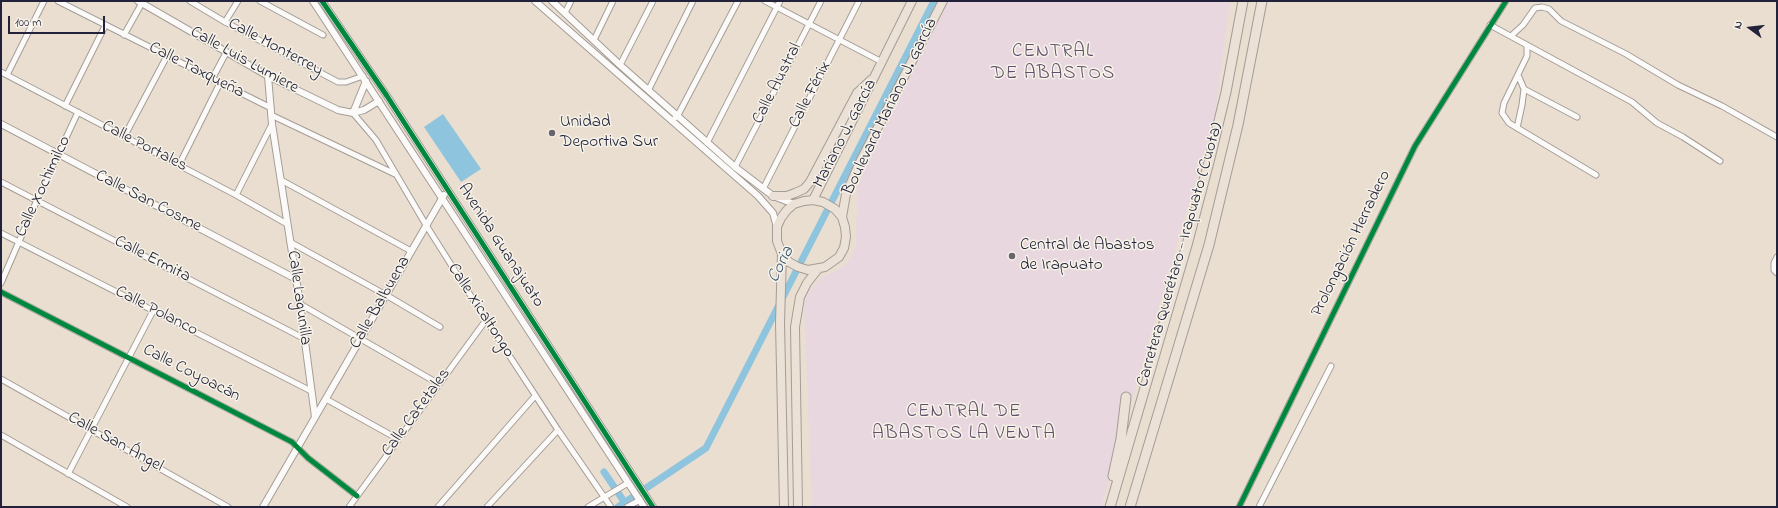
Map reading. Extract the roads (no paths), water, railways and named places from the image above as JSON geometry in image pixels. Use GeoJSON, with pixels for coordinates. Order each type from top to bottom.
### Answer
{"type":"FeatureCollection","features":[{"type":"Feature","properties":{"kind":"highway","name":"Carretera Querétaro - Irapuato (Cuota)"},"geometry":{"type":"LineString","coordinates":[[1109,507],[1187,245],[1226,92],[1243,1]]}},
{"type":"Feature","properties":{"kind":"highway","name":"Carretera Querétaro - Irapuato (Cuota)"},"geometry":{"type":"LineString","coordinates":[[1130,507],[1209,245],[1238,125],[1262,1]]}},
{"type":"Feature","properties":{"kind":"highway"},"geometry":{"type":"LineString","coordinates":[[1109,507],[1121,439],[1126,397]]}},
{"type":"Feature","properties":{"kind":"main road","name":"Mariano J. García"},"geometry":{"type":"LineString","coordinates":[[794,204],[804,200],[813,200],[912,1]]}},
{"type":"Feature","properties":{"kind":"main road","name":"Boulevard Mariano J. García"},"geometry":{"type":"LineString","coordinates":[[798,507],[795,327],[800,297],[818,269],[831,264],[844,248],[846,232],[842,217],[846,194],[860,162],[943,1]]}},
{"type":"Feature","properties":{"kind":"main road"},"geometry":{"type":"LineString","coordinates":[[773,196],[787,196],[795,193],[804,189],[810,182],[857,93],[876,75]]}},
{"type":"Feature","properties":{"kind":"main road"},"geometry":{"type":"LineString","coordinates":[[813,200],[823,202],[835,209],[842,217]]}},
{"type":"Feature","properties":{"kind":"main road"},"geometry":{"type":"LineString","coordinates":[[794,204],[781,218],[777,227],[777,241],[782,254],[789,262],[798,268],[808,270],[818,269]]}},
{"type":"Feature","properties":{"kind":"main road"},"geometry":{"type":"LineString","coordinates":[[782,254],[780,323],[784,507]]}},
{"type":"Feature","properties":{"kind":"street"},"geometry":{"type":"LineString","coordinates":[[6,75],[44,1]]}},
{"type":"Feature","properties":{"kind":"street","name":"Calle Taxqueña"},"geometry":{"type":"LineString","coordinates":[[58,1],[105,26],[271,108]]}},
{"type":"Feature","properties":{"kind":"street","name":"Calle Monterrey"},"geometry":{"type":"LineString","coordinates":[[191,1],[225,22],[338,82],[346,82],[364,78]]}},
{"type":"Feature","properties":{"kind":"street"},"geometry":{"type":"LineString","coordinates":[[225,22],[238,1]]}},
{"type":"Feature","properties":{"kind":"street"},"geometry":{"type":"LineString","coordinates":[[260,1],[323,35]]}},
{"type":"Feature","properties":{"kind":"street","name":"Avenida Guanajuato"},"geometry":{"type":"LineString","coordinates":[[313,1],[644,507]]}},
{"type":"Feature","properties":{"kind":"street","name":"Avenida Guanajuato"},"geometry":{"type":"LineString","coordinates":[[322,1],[387,96],[653,507]]}},
{"type":"Feature","properties":{"kind":"street"},"geometry":{"type":"LineString","coordinates":[[535,1],[758,196],[773,213],[777,227]]}},
{"type":"Feature","properties":{"kind":"street"},"geometry":{"type":"LineString","coordinates":[[552,1],[620,65],[649,89],[735,167],[773,196],[794,204]]}},
{"type":"Feature","properties":{"kind":"street"},"geometry":{"type":"LineString","coordinates":[[565,13],[571,1]]}},
{"type":"Feature","properties":{"kind":"street"},"geometry":{"type":"LineString","coordinates":[[594,40],[613,1]]}},
{"type":"Feature","properties":{"kind":"street"},"geometry":{"type":"LineString","coordinates":[[620,65],[653,1]]}},
{"type":"Feature","properties":{"kind":"street"},"geometry":{"type":"LineString","coordinates":[[649,89],[693,1]]}},
{"type":"Feature","properties":{"kind":"street"},"geometry":{"type":"LineString","coordinates":[[672,121],[678,115],[738,1]]}},
{"type":"Feature","properties":{"kind":"street"},"geometry":{"type":"LineString","coordinates":[[765,1],[882,62]]}},
{"type":"Feature","properties":{"kind":"street"},"geometry":{"type":"LineString","coordinates":[[708,143],[780,1]]}},
{"type":"Feature","properties":{"kind":"street","name":"Calle Austral"},"geometry":{"type":"LineString","coordinates":[[735,167],[821,1]]}},
{"type":"Feature","properties":{"kind":"street","name":"Calle Fénix"},"geometry":{"type":"LineString","coordinates":[[763,189],[859,1]]}},
{"type":"Feature","properties":{"kind":"street","name":"Prolongación Herradero"},"geometry":{"type":"LineString","coordinates":[[1239,507],[1415,146],[1506,1]]}},
{"type":"Feature","properties":{"kind":"street"},"geometry":{"type":"LineString","coordinates":[[124,35],[140,2]]}},
{"type":"Feature","properties":{"kind":"street","name":"Calle Luis Lumiere"},"geometry":{"type":"LineString","coordinates":[[140,2],[268,76],[338,110],[353,113]]}},
{"type":"Feature","properties":{"kind":"street"},"geometry":{"type":"LineString","coordinates":[[1511,36],[1523,25],[1535,8],[1542,7],[1549,9],[1561,21],[1620,51],[1678,85],[1722,106],[1777,137]]}},
{"type":"Feature","properties":{"kind":"street"},"geometry":{"type":"LineString","coordinates":[[1490,25],[1632,102],[1657,123],[1683,137],[1720,161]]}},
{"type":"Feature","properties":{"kind":"street"},"geometry":{"type":"LineString","coordinates":[[65,106],[105,26]]}},
{"type":"Feature","properties":{"kind":"street"},"geometry":{"type":"LineString","coordinates":[[1527,45],[1528,56],[1504,103],[1502,113],[1508,123],[1596,175]]}},
{"type":"Feature","properties":{"kind":"street"},"geometry":{"type":"LineString","coordinates":[[212,79],[226,53]]}},
{"type":"Feature","properties":{"kind":"street"},"geometry":{"type":"LineString","coordinates":[[124,137],[167,56]]}},
{"type":"Feature","properties":{"kind":"street","name":"Calle Portales"},"geometry":{"type":"LineString","coordinates":[[1,72],[179,165],[287,224]]}},
{"type":"Feature","properties":{"kind":"street"},"geometry":{"type":"LineString","coordinates":[[1517,128],[1524,89],[1518,75]]}},
{"type":"Feature","properties":{"kind":"street","name":"Calle Lagunilla"},"geometry":{"type":"LineString","coordinates":[[268,76],[272,124],[300,304],[303,338],[315,417]]}},
{"type":"Feature","properties":{"kind":"street"},"geometry":{"type":"LineString","coordinates":[[353,113],[364,78]]}},
{"type":"Feature","properties":{"kind":"street"},"geometry":{"type":"LineString","coordinates":[[179,165],[220,83]]}},
{"type":"Feature","properties":{"kind":"street"},"geometry":{"type":"LineString","coordinates":[[1524,89],[1577,117]]}},
{"type":"Feature","properties":{"kind":"street"},"geometry":{"type":"LineString","coordinates":[[353,113],[364,110],[379,101]]}},
{"type":"Feature","properties":{"kind":"street","name":"Calle Xochimilco"},"geometry":{"type":"LineString","coordinates":[[1,283],[18,241],[78,112]]}},
{"type":"Feature","properties":{"kind":"street","name":"Calle Xicaltongo"},"geometry":{"type":"LineString","coordinates":[[353,113],[376,140],[412,199],[426,226],[535,396],[606,498],[610,507]]}},
{"type":"Feature","properties":{"kind":"street"},"geometry":{"type":"LineString","coordinates":[[271,115],[396,175]]}},
{"type":"Feature","properties":{"kind":"street","name":"Calle San Cosme"},"geometry":{"type":"LineString","coordinates":[[1,124],[296,278]]}},
{"type":"Feature","properties":{"kind":"street"},"geometry":{"type":"LineString","coordinates":[[236,196],[272,124]]}},
{"type":"Feature","properties":{"kind":"street"},"geometry":{"type":"LineString","coordinates":[[281,180],[411,251]]}},
{"type":"Feature","properties":{"kind":"street","name":"Calle Ermita"},"geometry":{"type":"LineString","coordinates":[[1,182],[303,338]]}},
{"type":"Feature","properties":{"kind":"street","name":"Calle Balbuena"},"geometry":{"type":"LineString","coordinates":[[315,417],[447,189]]}},
{"type":"Feature","properties":{"kind":"street","name":"Calle Polanco"},"geometry":{"type":"LineString","coordinates":[[1,233],[311,391]]}},
{"type":"Feature","properties":{"kind":"street"},"geometry":{"type":"LineString","coordinates":[[290,242],[386,295],[440,327]]}},
{"type":"Feature","properties":{"kind":"street"},"geometry":{"type":"LineString","coordinates":[[1777,258],[1774,263],[1774,270],[1777,273]]}},
{"type":"Feature","properties":{"kind":"street","name":"Calle Coyoacán"},"geometry":{"type":"LineString","coordinates":[[1,292],[292,442],[308,458],[357,496]]}},
{"type":"Feature","properties":{"kind":"street"},"geometry":{"type":"LineString","coordinates":[[300,304],[438,384]]}},
{"type":"Feature","properties":{"kind":"street"},"geometry":{"type":"LineString","coordinates":[[68,474],[153,311]]}},
{"type":"Feature","properties":{"kind":"street","name":"Calle Cafetales"},"geometry":{"type":"LineString","coordinates":[[349,507],[486,320]]}},
{"type":"Feature","properties":{"kind":"street"},"geometry":{"type":"LineString","coordinates":[[1259,507],[1331,366]]}},
{"type":"Feature","properties":{"kind":"street","name":"Calle San Ángel"},"geometry":{"type":"LineString","coordinates":[[1,379],[228,507]]}},
{"type":"Feature","properties":{"kind":"street"},"geometry":{"type":"LineString","coordinates":[[438,507],[535,396]]}},
{"type":"Feature","properties":{"kind":"street"},"geometry":{"type":"LineString","coordinates":[[326,400],[398,439]]}},
{"type":"Feature","properties":{"kind":"street"},"geometry":{"type":"LineString","coordinates":[[263,507],[315,417]]}},
{"type":"Feature","properties":{"kind":"street"},"geometry":{"type":"LineString","coordinates":[[487,507],[558,430]]}},
{"type":"Feature","properties":{"kind":"street"},"geometry":{"type":"LineString","coordinates":[[1,435],[127,507]]}},
{"type":"Feature","properties":{"kind":"street"},"geometry":{"type":"LineString","coordinates":[[588,507],[628,484]]}},
{"type":"Feature","properties":{"kind":"street"},"geometry":{"type":"LineString","coordinates":[[627,507],[639,498]]}},
{"type":"Feature","properties":{"kind":"water"},"geometry":{"type":"Polygon","coordinates":[[[443,114],[481,169],[461,182],[424,127],[443,114]]]}},
{"type":"Feature","properties":{"kind":"waterway","name":"Coria"},"geometry":{"type":"LineString","coordinates":[[618,507],[706,448],[934,1]]}},
{"type":"Feature","properties":{"kind":"waterway"},"geometry":{"type":"LineString","coordinates":[[604,472],[627,506]]}},
{"type":"Feature","properties":{"kind":"place","name":"Unidad Deportiva Sur"},"geometry":{"type":"Point","coordinates":[552,133]}},
{"type":"Feature","properties":{"kind":"place","name":"Central de Abastos de Irapuato"},"geometry":{"type":"Point","coordinates":[1012,256]}},
{"type":"Feature","properties":{"kind":"district","name":"CENTRAL DE ABASTOS"},"geometry":{"type":"Point","coordinates":[1053,64]}},
{"type":"Feature","properties":{"kind":"district","name":"CENTRAL DE ABASTOS LA VENTA"},"geometry":{"type":"Point","coordinates":[964,424]}}]}
